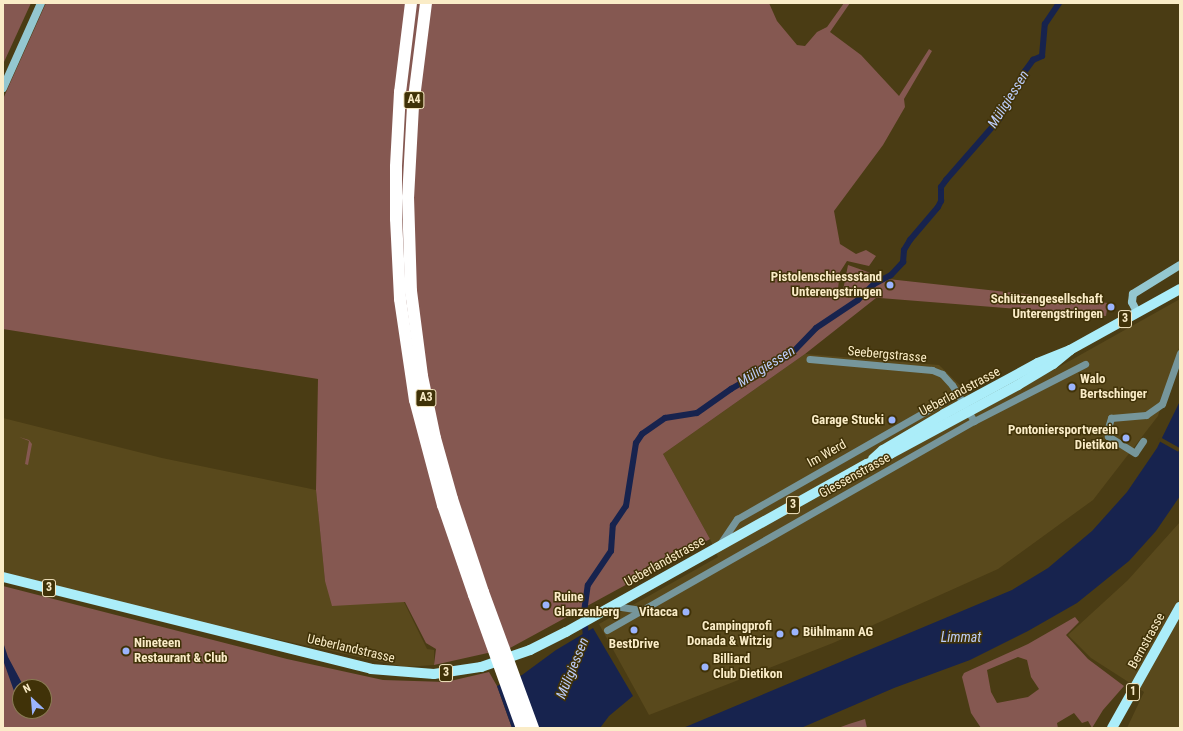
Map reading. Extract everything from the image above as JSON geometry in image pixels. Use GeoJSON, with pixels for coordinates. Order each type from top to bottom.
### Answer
{"type":"FeatureCollection","features":[{"type":"Feature","properties":{"kind":"highway","name":"A4"},"geometry":{"type":"LineString","coordinates":[[408,197],[413,106],[426,3]]}},
{"type":"Feature","properties":{"kind":"highway","name":"A3"},"geometry":{"type":"LineString","coordinates":[[413,4],[405,185],[408,197],[411,291],[425,392],[478,593],[522,728]]}},
{"type":"Feature","properties":{"kind":"highway","name":"A3"},"geometry":{"type":"LineString","coordinates":[[413,4],[400,92],[396,167],[396,233],[400,298],[415,400],[443,505],[533,728]]}},
{"type":"Feature","properties":{"kind":"main road"},"geometry":{"type":"LineString","coordinates":[[3,88],[41,3]]}},
{"type":"Feature","properties":{"kind":"main road"},"geometry":{"type":"LineString","coordinates":[[1137,312],[1132,302],[1133,294],[1180,266]]}},
{"type":"Feature","properties":{"kind":"main road","name":"Ueberlandstrasse"},"geometry":{"type":"LineString","coordinates":[[3,577],[358,666],[396,673],[434,674],[481,667],[530,650],[613,606],[867,464],[890,454],[1038,363],[1070,350],[1180,289]]}},
{"type":"Feature","properties":{"kind":"main road","name":"Bernstrasse"},"geometry":{"type":"LineString","coordinates":[[1112,728],[1180,607]]}},
{"type":"Feature","properties":{"kind":"street"},"geometry":{"type":"LineString","coordinates":[[1143,441],[1135,453],[1108,436],[1106,431],[1111,418],[1146,415],[1162,404],[1180,353]]}},
{"type":"Feature","properties":{"kind":"street","name":"Seebergstrasse"},"geometry":{"type":"LineString","coordinates":[[809,359],[932,370],[942,374],[958,393],[967,407]]}},
{"type":"Feature","properties":{"kind":"street","name":"Giessenstrasse"},"geometry":{"type":"LineString","coordinates":[[607,630],[974,421],[1085,364]]}},
{"type":"Feature","properties":{"kind":"street","name":"Im Werd"},"geometry":{"type":"LineString","coordinates":[[718,546],[736,519],[958,393]]}},
{"type":"Feature","properties":{"kind":"street"},"geometry":{"type":"LineString","coordinates":[[967,407],[974,421]]}},
{"type":"Feature","properties":{"kind":"street"},"geometry":{"type":"LineString","coordinates":[[613,606],[641,610]]}},
{"type":"Feature","properties":{"kind":"shaded area"},"geometry":{"type":"Polygon","coordinates":[[[3,3],[31,3],[4,62],[3,15],[3,3]]]}},
{"type":"Feature","properties":{"kind":"shaded area"},"geometry":{"type":"Polygon","coordinates":[[[46,3],[769,3],[777,21],[797,45],[805,46],[817,32],[827,27],[844,3],[850,3],[830,32],[861,55],[899,96],[929,49],[932,51],[904,99],[905,107],[883,145],[834,211],[840,244],[856,254],[866,250],[876,256],[869,266],[847,261],[840,272],[837,297],[876,298],[805,354],[663,454],[710,539],[510,648],[434,665],[436,649],[426,643],[405,602],[332,606],[325,581],[316,490],[318,379],[3,329],[3,99],[46,3]]]}},
{"type":"Feature","properties":{"kind":"shaded area"},"geometry":{"type":"Polygon","coordinates":[[[848,265],[888,279],[1108,303],[1106,316],[842,295],[848,265]]]}},
{"type":"Feature","properties":{"kind":"shaded area"},"geometry":{"type":"Polygon","coordinates":[[[1180,299],[1180,345],[1158,416],[1093,500],[998,569],[833,643],[649,715],[599,624],[718,557],[710,539],[663,454],[805,354],[939,365],[984,409],[1180,299]]]}},
{"type":"Feature","properties":{"kind":"shaded area"},"geometry":{"type":"Polygon","coordinates":[[[3,418],[162,458],[316,490],[325,581],[403,600],[427,649],[434,650],[434,665],[405,667],[95,600],[3,576],[3,418]]]}},
{"type":"Feature","properties":{"kind":"shaded area"},"geometry":{"type":"Polygon","coordinates":[[[19,437],[29,440],[32,444],[28,465],[25,464],[29,441],[19,437]]]}},
{"type":"Feature","properties":{"kind":"shaded area"},"geometry":{"type":"Polygon","coordinates":[[[1180,522],[1180,728],[1127,728],[1144,692],[1091,658],[1068,635],[1128,580],[1180,522]]]}},
{"type":"Feature","properties":{"kind":"shaded area"},"geometry":{"type":"Polygon","coordinates":[[[3,586],[287,659],[383,680],[446,682],[489,672],[497,686],[512,728],[3,728],[3,586]]]}},
{"type":"Feature","properties":{"kind":"shaded area"},"geometry":{"type":"Polygon","coordinates":[[[1075,617],[1079,622],[1066,635],[1088,659],[1124,686],[1103,710],[1092,728],[1088,721],[1082,723],[1074,713],[1057,723],[1058,728],[981,728],[971,713],[962,677],[964,673],[1028,644],[1075,617]],[[1018,657],[987,670],[991,692],[997,703],[1028,697],[1039,689],[1031,677],[1027,660],[1018,657]]]}},
{"type":"Feature","properties":{"kind":"shaded area"},"geometry":{"type":"Polygon","coordinates":[[[865,719],[867,728],[838,728],[849,724],[865,719]]]}},
{"type":"Feature","properties":{"kind":"water","name":"Limmat"},"geometry":{"type":"Polygon","coordinates":[[[1180,401],[1180,496],[1156,531],[1129,561],[1077,603],[1028,631],[970,660],[894,688],[801,728],[683,728],[1012,590],[1048,568],[1092,531],[1127,492],[1157,448],[1180,401]]]}},
{"type":"Feature","properties":{"kind":"water"},"geometry":{"type":"Polygon","coordinates":[[[593,628],[633,696],[609,716],[600,728],[512,728],[497,686],[522,675],[556,650],[593,628]]]}},
{"type":"Feature","properties":{"kind":"water"},"geometry":{"type":"Polygon","coordinates":[[[3,642],[8,657],[20,679],[12,679],[12,685],[3,660],[3,642]]]}},
{"type":"Feature","properties":{"kind":"pier"},"geometry":{"type":"Polygon","coordinates":[[[1160,437],[1180,448],[1178,452],[1158,440],[1160,437]]]}},
{"type":"Feature","properties":{"kind":"waterway","name":"Müligiessen"},"geometry":{"type":"LineString","coordinates":[[586,639],[584,612],[588,585],[611,551],[613,525],[626,506],[636,443],[642,434],[665,418],[697,413],[731,389],[781,360],[793,352],[816,328],[858,300],[874,284],[891,275],[903,262],[904,250],[910,240],[938,207],[941,201],[941,187],[1000,118],[1025,71],[1033,60],[1042,56],[1045,24],[1059,3]]}},
{"type":"Feature","properties":{"kind":"place","name":"Pistolenschiessstand Unterengstringen"},"geometry":{"type":"Point","coordinates":[890,285]}},
{"type":"Feature","properties":{"kind":"place","name":"Schützengesellschaft Unterengstringen"},"geometry":{"type":"Point","coordinates":[1111,307]}},
{"type":"Feature","properties":{"kind":"place","name":"Walo Bertschinger"},"geometry":{"type":"Point","coordinates":[1072,387]}},
{"type":"Feature","properties":{"kind":"place","name":"Garage Stucki"},"geometry":{"type":"Point","coordinates":[892,420]}},
{"type":"Feature","properties":{"kind":"place","name":"Pontoniersportverein Dietikon"},"geometry":{"type":"Point","coordinates":[1126,438]}},
{"type":"Feature","properties":{"kind":"place","name":"Ruine Glanzenberg"},"geometry":{"type":"Point","coordinates":[546,605]}},
{"type":"Feature","properties":{"kind":"place","name":"Vitacca"},"geometry":{"type":"Point","coordinates":[686,612]}},
{"type":"Feature","properties":{"kind":"place","name":"BestDrive"},"geometry":{"type":"Point","coordinates":[634,630]}},
{"type":"Feature","properties":{"kind":"place","name":"Bühlmann AG"},"geometry":{"type":"Point","coordinates":[795,632]}},
{"type":"Feature","properties":{"kind":"place","name":"Campingprofi Donada & Witzig"},"geometry":{"type":"Point","coordinates":[780,634]}},
{"type":"Feature","properties":{"kind":"place","name":"Nineteen Restaurant & Club"},"geometry":{"type":"Point","coordinates":[126,651]}},
{"type":"Feature","properties":{"kind":"place","name":"Billiard Club Dietikon"},"geometry":{"type":"Point","coordinates":[705,667]}}]}
